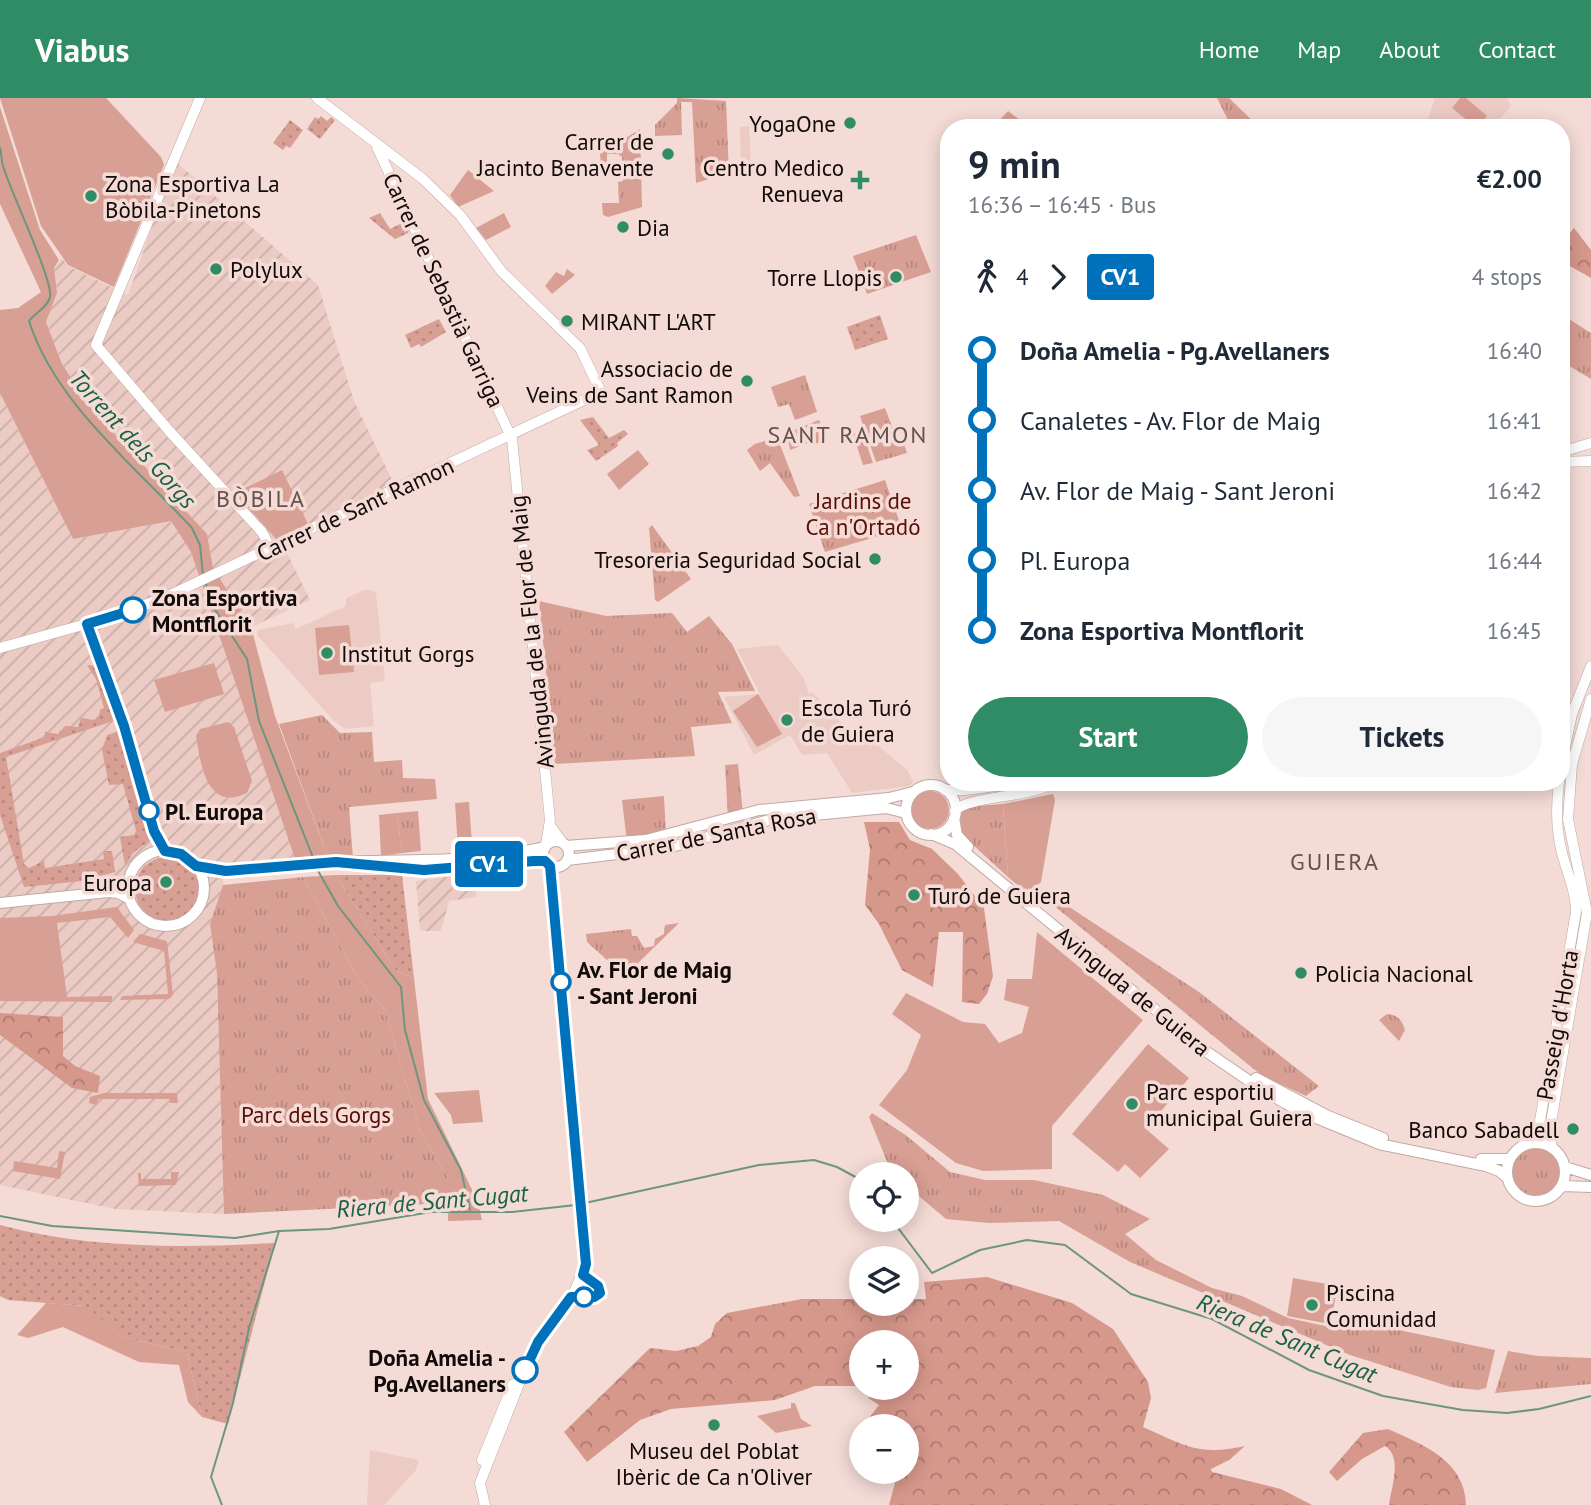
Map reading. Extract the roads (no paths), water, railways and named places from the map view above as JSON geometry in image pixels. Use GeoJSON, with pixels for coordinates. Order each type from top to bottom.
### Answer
{"type":"FeatureCollection","features":[{"type":"Feature","properties":{"kind":"main road"},"geometry":{"type":"LineString","coordinates":[[940,788],[930,785],[913,792],[907,803],[906,813],[916,829],[931,834],[944,830],[954,815],[953,799],[946,791]]}},
{"type":"Feature","properties":{"kind":"main road","name":"Carrer de Santa Rosa"},"geometry":{"type":"LineString","coordinates":[[545,845],[656,838],[759,810],[889,798],[913,792]]}},
{"type":"Feature","properties":{"kind":"main road"},"geometry":{"type":"LineString","coordinates":[[759,810],[805,814],[833,803]]}},
{"type":"Feature","properties":{"kind":"main road","name":"Carrer de Santa Rosa"},"geometry":{"type":"LineString","coordinates":[[347,862],[424,870],[555,866],[668,848],[756,823],[805,814],[886,808],[906,813]]}},
{"type":"Feature","properties":{"kind":"main road","name":"Avinguda de Guiera"},"geometry":{"type":"LineString","coordinates":[[954,815],[957,835],[962,842],[1199,1037],[1253,1076],[1328,1116],[1380,1136],[1486,1160],[1509,1159]]}},
{"type":"Feature","properties":{"kind":"main road","name":"Avinguda de Guiera"},"geometry":{"type":"LineString","coordinates":[[931,834],[955,844],[1204,1050],[1274,1097],[1299,1111],[1368,1140],[1399,1149],[1486,1166],[1507,1177]]}},
{"type":"Feature","properties":{"kind":"main road"},"geometry":{"type":"LineString","coordinates":[[555,866],[564,844]]}},
{"type":"Feature","properties":{"kind":"main road"},"geometry":{"type":"LineString","coordinates":[[97,893],[120,885],[130,877],[141,860],[159,852],[181,854],[196,866],[226,871],[347,862],[415,861],[545,845],[555,866]]}},
{"type":"Feature","properties":{"kind":"main road"},"geometry":{"type":"LineString","coordinates":[[196,866],[204,887]]}},
{"type":"Feature","properties":{"kind":"main road"},"geometry":{"type":"LineString","coordinates":[[130,877],[130,899],[137,912],[146,920],[159,925],[173,925],[195,912],[204,887],[212,878],[226,871]]}},
{"type":"Feature","properties":{"kind":"main road"},"geometry":{"type":"LineString","coordinates":[[0,903],[97,893],[118,893],[130,899]]}},
{"type":"Feature","properties":{"kind":"main road"},"geometry":{"type":"LineString","coordinates":[[1565,1167],[1562,1186],[1548,1199],[1532,1201],[1513,1191],[1507,1177],[1509,1159],[1518,1149],[1531,1143],[1552,1148],[1565,1167],[1591,1175]]}},
{"type":"Feature","properties":{"kind":"main road"},"geometry":{"type":"LineString","coordinates":[[1562,1186],[1591,1187]]}},
{"type":"Feature","properties":{"kind":"street"},"geometry":{"type":"LineString","coordinates":[[200,98],[96,345],[262,532],[269,545]]}},
{"type":"Feature","properties":{"kind":"street"},"geometry":{"type":"LineString","coordinates":[[317,98],[396,159],[386,166]]}},
{"type":"Feature","properties":{"kind":"street","name":"Carrer de Sebastià Garriga"},"geometry":{"type":"LineString","coordinates":[[376,144],[511,436]]}},
{"type":"Feature","properties":{"kind":"street","name":"Carrer de Sant Ramon"},"geometry":{"type":"LineString","coordinates":[[0,648],[140,608],[215,574],[269,545],[511,436],[601,392],[580,348],[502,272],[460,215],[423,179],[396,159]]}},
{"type":"Feature","properties":{"kind":"street","name":"Avinguda de la Flor de Maig"},"geometry":{"type":"LineString","coordinates":[[511,436],[551,827]]}},
{"type":"Feature","properties":{"kind":"street"},"geometry":{"type":"LineString","coordinates":[[1570,449],[1591,443]]}},
{"type":"Feature","properties":{"kind":"street"},"geometry":{"type":"LineString","coordinates":[[1570,462],[1591,461]]}},
{"type":"Feature","properties":{"kind":"street"},"geometry":{"type":"LineString","coordinates":[[1570,723],[1591,666]]}},
{"type":"Feature","properties":{"kind":"street","name":"Passeig d'Horta"},"geometry":{"type":"LineString","coordinates":[[1552,1148],[1549,1134],[1587,913],[1568,818],[1572,764],[1591,699]]}},
{"type":"Feature","properties":{"kind":"street"},"geometry":{"type":"LineString","coordinates":[[954,815],[964,803],[1021,795],[1031,791]]}},
{"type":"Feature","properties":{"kind":"street","name":"Passeig d'Horta"},"geometry":{"type":"LineString","coordinates":[[1531,1143],[1538,1132],[1576,912],[1574,889],[1562,853],[1557,822],[1559,791]]}},
{"type":"Feature","properties":{"kind":"street"},"geometry":{"type":"LineString","coordinates":[[551,827],[564,844]]}},
{"type":"Feature","properties":{"kind":"street"},"geometry":{"type":"LineString","coordinates":[[545,845],[551,827]]}},
{"type":"Feature","properties":{"kind":"street"},"geometry":{"type":"LineString","coordinates":[[482,1505],[475,1488],[477,1471],[507,1397],[528,1349],[580,1273],[585,1256],[555,866]]}},
{"type":"Feature","properties":{"kind":"waterway","name":"Torrent dels Gorgs"},"geometry":{"type":"LineString","coordinates":[[0,148],[3,166],[39,255],[49,288],[49,301],[29,321],[41,351],[57,379],[99,432],[192,528],[200,545],[203,575]]}},
{"type":"Feature","properties":{"kind":"waterway","name":"Torrent dels Gorgs"},"geometry":{"type":"LineString","coordinates":[[206,584],[214,608],[247,659],[259,721],[314,860]]}},
{"type":"Feature","properties":{"kind":"waterway","name":"Torrent dels Gorgs"},"geometry":{"type":"LineString","coordinates":[[317,869],[338,906],[401,987],[405,1030],[424,1100],[461,1170],[470,1210]]}},
{"type":"Feature","properties":{"kind":"waterway","name":"Riera de Sant Cugat"},"geometry":{"type":"LineString","coordinates":[[585,1203],[759,1165],[814,1160],[849,1174]]}},
{"type":"Feature","properties":{"kind":"waterway","name":"Riera de Sant Cugat"},"geometry":{"type":"LineString","coordinates":[[0,1216],[52,1226],[235,1238],[279,1231],[329,1229],[431,1212],[512,1212],[576,1205]]}},
{"type":"Feature","properties":{"kind":"waterway"},"geometry":{"type":"LineString","coordinates":[[222,1505],[211,1477],[233,1403],[249,1328],[279,1231]]}},
{"type":"Feature","properties":{"kind":"waterway","name":"Riera de Sant Cugat"},"geometry":{"type":"LineString","coordinates":[[901,1232],[932,1273],[980,1250],[1027,1240],[1065,1245],[1131,1294],[1212,1319],[1309,1370],[1383,1396],[1463,1410],[1507,1413],[1539,1409],[1591,1396]]}},
{"type":"Feature","properties":{"kind":"place","name":"YogaOne"},"geometry":{"type":"Point","coordinates":[850,123]}},
{"type":"Feature","properties":{"kind":"place","name":"Carrer de Jacinto Benavente"},"geometry":{"type":"Point","coordinates":[668,154]}},
{"type":"Feature","properties":{"kind":"place","name":"Centro Medico Renueva"},"geometry":{"type":"Point","coordinates":[860,180]}},
{"type":"Feature","properties":{"kind":"place","name":"Zona Esportiva La Bòbila-Pinetons"},"geometry":{"type":"Point","coordinates":[91,196]}},
{"type":"Feature","properties":{"kind":"place","name":"Dia"},"geometry":{"type":"Point","coordinates":[623,227]}},
{"type":"Feature","properties":{"kind":"place","name":"Polylux"},"geometry":{"type":"Point","coordinates":[216,269]}},
{"type":"Feature","properties":{"kind":"place","name":"Torre Llopis"},"geometry":{"type":"Point","coordinates":[896,277]}},
{"type":"Feature","properties":{"kind":"place","name":"MIRANT L'ART"},"geometry":{"type":"Point","coordinates":[567,321]}},
{"type":"Feature","properties":{"kind":"place","name":"Associacio de Veins de Sant Ramon"},"geometry":{"type":"Point","coordinates":[747,381]}},
{"type":"Feature","properties":{"kind":"place","name":"Tresoreria Seguridad Social"},"geometry":{"type":"Point","coordinates":[875,559]}},
{"type":"Feature","properties":{"kind":"place","name":"Zona Esportiva Montflorit"},"geometry":{"type":"Point","coordinates":[133,610]}},
{"type":"Feature","properties":{"kind":"place","name":"Institut Gorgs"},"geometry":{"type":"Point","coordinates":[327,653]}},
{"type":"Feature","properties":{"kind":"place","name":"Escola Turó de Guiera"},"geometry":{"type":"Point","coordinates":[787,720]}},
{"type":"Feature","properties":{"kind":"place","name":"Pl. Europa"},"geometry":{"type":"Point","coordinates":[149,811]}},
{"type":"Feature","properties":{"kind":"place","name":"Europa"},"geometry":{"type":"Point","coordinates":[166,882]}},
{"type":"Feature","properties":{"kind":"place","name":"Turó de Guiera"},"geometry":{"type":"Point","coordinates":[914,895]}},
{"type":"Feature","properties":{"kind":"place","name":"Policia Nacional"},"geometry":{"type":"Point","coordinates":[1301,973]}},
{"type":"Feature","properties":{"kind":"place","name":"Av. Flor de Maig - Sant Jeroni"},"geometry":{"type":"Point","coordinates":[561,982]}},
{"type":"Feature","properties":{"kind":"place","name":"Parc esportiu municipal Guiera"},"geometry":{"type":"Point","coordinates":[1132,1104]}},
{"type":"Feature","properties":{"kind":"place","name":"Banco Sabadell"},"geometry":{"type":"Point","coordinates":[1573,1129]}},
{"type":"Feature","properties":{"kind":"place","name":"Piscina Comunidad"},"geometry":{"type":"Point","coordinates":[1312,1305]}},
{"type":"Feature","properties":{"kind":"place","name":"Doña Amelia - Pg.Avellaners"},"geometry":{"type":"Point","coordinates":[525,1370]}},
{"type":"Feature","properties":{"kind":"place","name":"Museu del Poblat Ibèric de Ca n'Oliver"},"geometry":{"type":"Point","coordinates":[714,1425]}},
{"type":"Feature","properties":{"kind":"district","name":"SANT RAMON"},"geometry":{"type":"Point","coordinates":[848,434]}},
{"type":"Feature","properties":{"kind":"district","name":"BÒBILA"},"geometry":{"type":"Point","coordinates":[261,498]}},
{"type":"Feature","properties":{"kind":"district","name":"GUIERA"},"geometry":{"type":"Point","coordinates":[1335,861]}},
{"type":"Feature","properties":{"kind":"park label","name":"Jardins de Ca n'Ortadó"},"geometry":{"type":"Point","coordinates":[863,513]}},
{"type":"Feature","properties":{"kind":"park label","name":"Parc dels Gorgs"},"geometry":{"type":"Point","coordinates":[316,1114]}}]}
